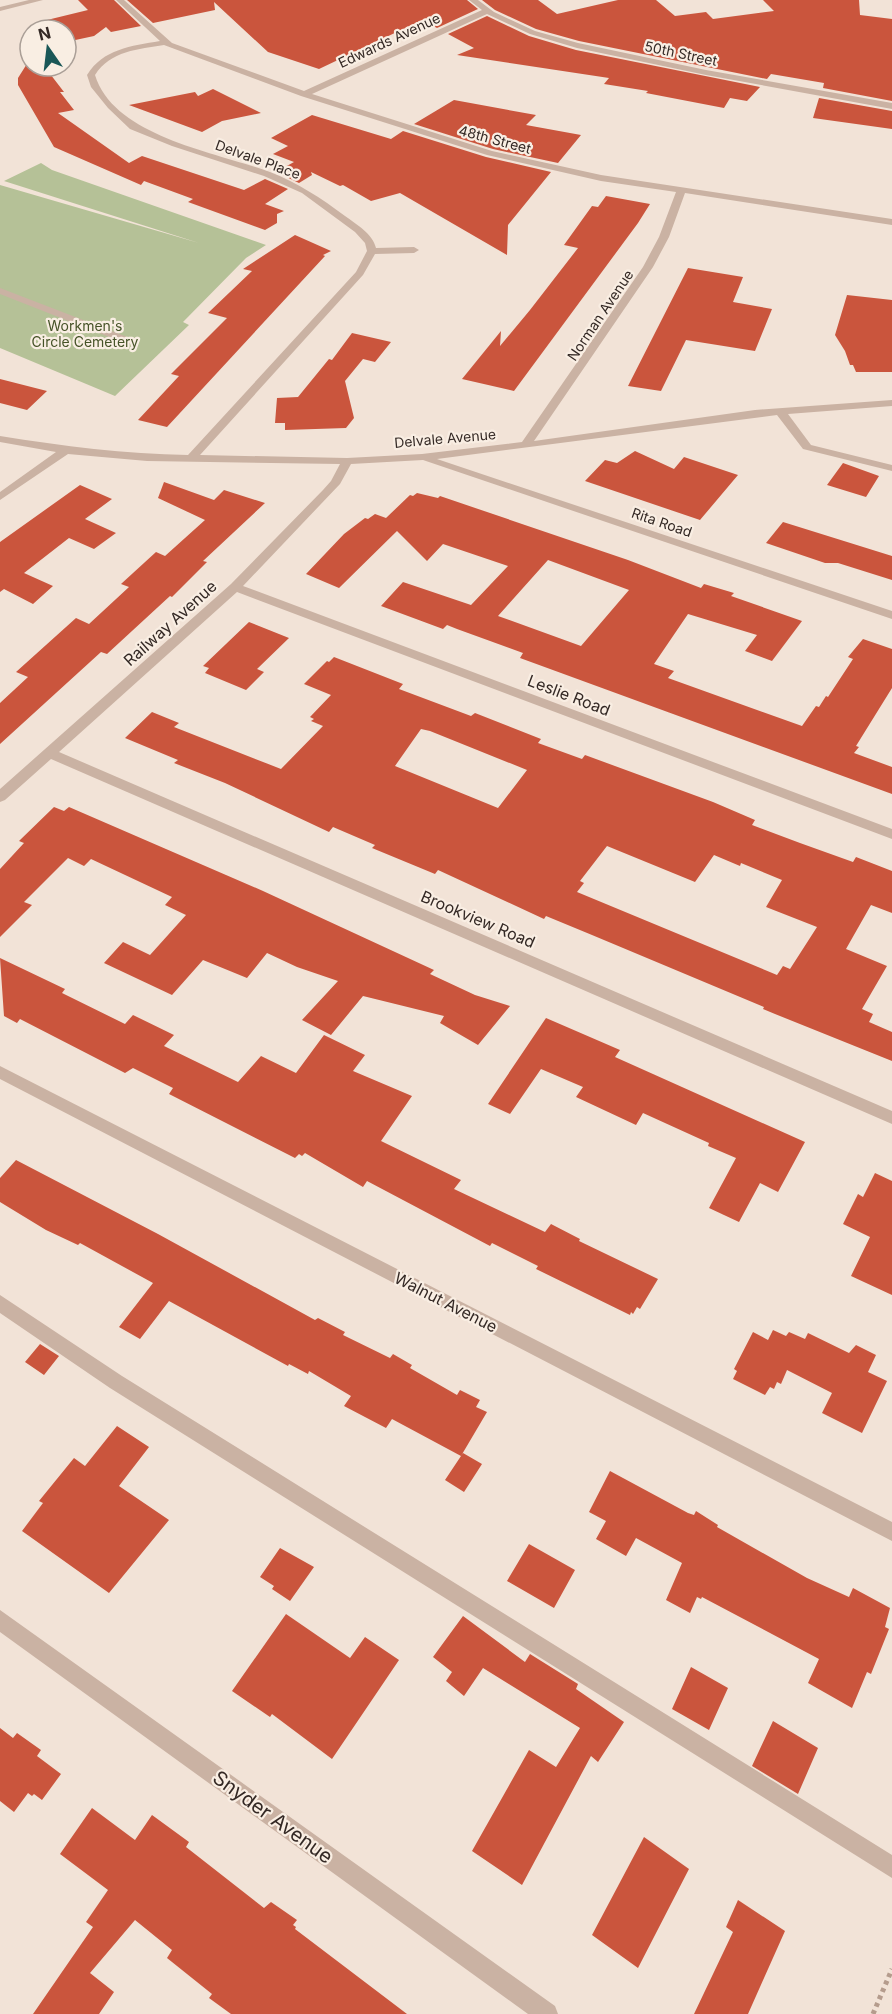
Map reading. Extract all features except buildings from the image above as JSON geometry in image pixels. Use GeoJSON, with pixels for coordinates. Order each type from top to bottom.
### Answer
{"type":"FeatureCollection","features":[{"type":"Feature","properties":{"kind":"street"},"geometry":{"type":"LineString","coordinates":[[0,9],[39,0]]}},
{"type":"Feature","properties":{"kind":"street","name":"48th Street"},"geometry":{"type":"LineString","coordinates":[[120,0],[166,42],[198,57],[303,94],[490,153],[601,178],[892,222]]}},
{"type":"Feature","properties":{"kind":"street","name":"50th Street"},"geometry":{"type":"LineString","coordinates":[[473,0],[505,22],[532,32],[613,53],[702,72],[892,106]]}},
{"type":"Feature","properties":{"kind":"street","name":"Edwards Avenue"},"geometry":{"type":"LineString","coordinates":[[303,94],[486,10]]}},
{"type":"Feature","properties":{"kind":"street","name":"Delvale Place"},"geometry":{"type":"LineString","coordinates":[[166,42],[107,57],[94,69],[91,75],[94,85],[124,120],[148,134],[267,174],[305,191],[358,230],[370,242],[372,251]]}},
{"type":"Feature","properties":{"kind":"street","name":"Norman Avenue"},"geometry":{"type":"LineString","coordinates":[[525,445],[648,267],[664,237],[681,191]]}},
{"type":"Feature","properties":{"kind":"street"},"geometry":{"type":"LineString","coordinates":[[191,459],[360,273],[372,251],[414,250]]}},
{"type":"Feature","properties":{"kind":"street"},"geometry":{"type":"LineString","coordinates":[[0,291],[131,342]]}},
{"type":"Feature","properties":{"kind":"street","name":"Delvale Avenue"},"geometry":{"type":"LineString","coordinates":[[0,439],[66,450],[191,459],[347,461],[422,457],[525,445],[701,419],[892,403]]}},
{"type":"Feature","properties":{"kind":"street"},"geometry":{"type":"LineString","coordinates":[[780,411],[807,447],[892,468]]}},
{"type":"Feature","properties":{"kind":"street"},"geometry":{"type":"LineString","coordinates":[[0,497],[66,450]]}},
{"type":"Feature","properties":{"kind":"street","name":"Rita Road"},"geometry":{"type":"LineString","coordinates":[[422,457],[892,615]]}},
{"type":"Feature","properties":{"kind":"street","name":"Railway Avenue"},"geometry":{"type":"LineString","coordinates":[[0,797],[235,587],[336,482],[347,461]]}},
{"type":"Feature","properties":{"kind":"street","name":"Leslie Road"},"geometry":{"type":"LineString","coordinates":[[235,587],[892,834]]}},
{"type":"Feature","properties":{"kind":"street","name":"Brookview Road"},"geometry":{"type":"LineString","coordinates":[[49,753],[892,1118]]}},
{"type":"Feature","properties":{"kind":"street","name":"Walnut Avenue"},"geometry":{"type":"LineString","coordinates":[[0,1072],[892,1532]]}},
{"type":"Feature","properties":{"kind":"street"},"geometry":{"type":"LineString","coordinates":[[0,1303],[116,1382],[892,1867]]}},
{"type":"Feature","properties":{"kind":"street","name":"Snyder Avenue"},"geometry":{"type":"LineString","coordinates":[[0,1620],[547,2014]]}},
{"type":"Feature","properties":{"kind":"path"},"geometry":{"type":"LineString","coordinates":[[873,2014],[892,1970]]}},
{"type":"Feature","properties":{"kind":"green space","name":"Workmen's Circle Cemetery"},"geometry":{"type":"Polygon","coordinates":[[[41,163],[52,170],[266,245],[246,258],[183,322],[189,325],[115,396],[0,348],[0,185],[199,243],[4,181],[41,163]]]}}]}
